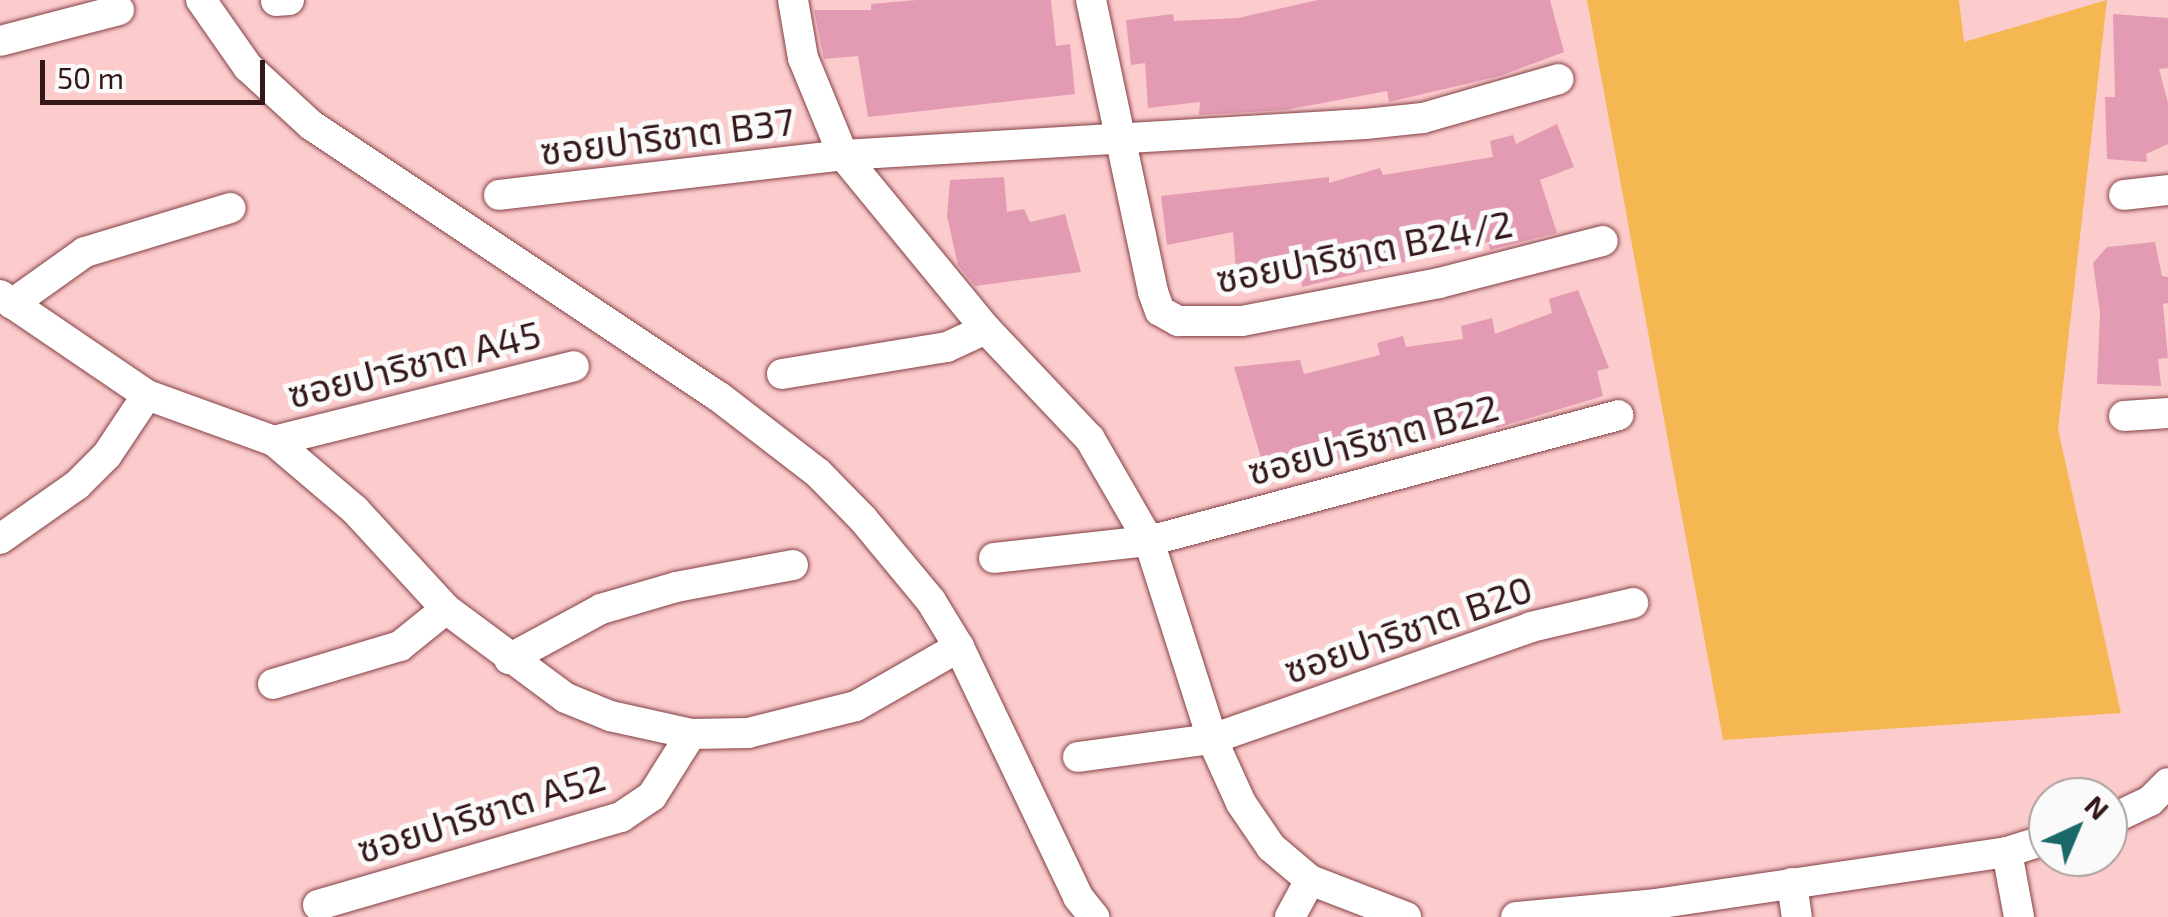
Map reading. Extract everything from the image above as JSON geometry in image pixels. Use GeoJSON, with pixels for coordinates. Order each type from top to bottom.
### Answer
{"type":"FeatureCollection","features":[{"type":"Feature","properties":{"kind":"street"},"geometry":{"type":"LineString","coordinates":[[201,0],[248,67],[311,125],[718,396],[818,473],[931,601],[959,647],[1078,897],[1094,917]]}},
{"type":"Feature","properties":{"kind":"street"},"geometry":{"type":"LineString","coordinates":[[276,1],[289,0]]}},
{"type":"Feature","properties":{"kind":"street"},"geometry":{"type":"LineString","coordinates":[[794,0],[803,58],[843,156],[986,328],[1090,439],[1149,541],[1212,739],[1261,832],[1310,880],[1406,917]]}},
{"type":"Feature","properties":{"kind":"street"},"geometry":{"type":"LineString","coordinates":[[1091,0],[1124,138]]}},
{"type":"Feature","properties":{"kind":"street"},"geometry":{"type":"LineString","coordinates":[[0,42],[120,10]]}},
{"type":"Feature","properties":{"kind":"street","name":"ซอยปาริชาต B37"},"geometry":{"type":"LineString","coordinates":[[499,195],[843,156],[1304,131],[1423,118],[1559,78]]}},
{"type":"Feature","properties":{"kind":"street","name":"ซอยปาริชาต B24/2"},"geometry":{"type":"LineString","coordinates":[[1124,138],[1153,292],[1160,311],[1178,321],[1242,321],[1439,283],[1603,240]]}},
{"type":"Feature","properties":{"kind":"street"},"geometry":{"type":"LineString","coordinates":[[2124,195],[2168,190]]}},
{"type":"Feature","properties":{"kind":"street"},"geometry":{"type":"LineString","coordinates":[[232,208],[85,252],[6,299],[147,395],[274,441],[355,510],[446,609],[510,659],[580,704],[691,734],[748,733],[856,706],[959,647]]}},
{"type":"Feature","properties":{"kind":"street"},"geometry":{"type":"LineString","coordinates":[[782,374],[947,347],[986,328]]}},
{"type":"Feature","properties":{"kind":"street","name":"ซอยปาริชาต A45"},"geometry":{"type":"LineString","coordinates":[[274,441],[350,417],[574,366]]}},
{"type":"Feature","properties":{"kind":"street"},"geometry":{"type":"LineString","coordinates":[[0,539],[78,485],[107,455],[147,395]]}},
{"type":"Feature","properties":{"kind":"street"},"geometry":{"type":"LineString","coordinates":[[2124,416],[2168,412]]}},
{"type":"Feature","properties":{"kind":"street","name":"ซอยปาริชาต B22"},"geometry":{"type":"LineString","coordinates":[[994,558],[1149,541],[1618,415]]}},
{"type":"Feature","properties":{"kind":"street"},"geometry":{"type":"LineString","coordinates":[[510,659],[602,609],[793,565]]}},
{"type":"Feature","properties":{"kind":"street","name":"ซอยปาริชาต B20"},"geometry":{"type":"LineString","coordinates":[[1078,757],[1212,739],[1531,627],[1632,603]]}},
{"type":"Feature","properties":{"kind":"street"},"geometry":{"type":"LineString","coordinates":[[272,684],[400,646],[446,609]]}},
{"type":"Feature","properties":{"kind":"street","name":"ซอยปาริชาต A52"},"geometry":{"type":"LineString","coordinates":[[318,904],[622,817],[652,796],[691,734]]}},
{"type":"Feature","properties":{"kind":"street"},"geometry":{"type":"LineString","coordinates":[[2128,811],[2150,801],[2168,783]]}},
{"type":"Feature","properties":{"kind":"street"},"geometry":{"type":"LineString","coordinates":[[1516,917],[1656,910],[1792,883],[2007,852],[2028,845]]}},
{"type":"Feature","properties":{"kind":"street"},"geometry":{"type":"LineString","coordinates":[[2007,852],[2019,917]]}},
{"type":"Feature","properties":{"kind":"street"},"geometry":{"type":"LineString","coordinates":[[1290,917],[1310,880]]}},
{"type":"Feature","properties":{"kind":"street"},"geometry":{"type":"LineString","coordinates":[[1792,883],[1798,917]]}},
{"type":"Feature","properties":{"kind":"shaded area"},"geometry":{"type":"Polygon","coordinates":[[[1587,0],[1959,0],[1964,42],[2107,0],[2058,429],[2121,713],[1723,740],[1587,0]]]}},
{"type":"Feature","properties":{"kind":"building"},"geometry":{"type":"Polygon","coordinates":[[[1051,0],[1056,46],[1070,44],[1075,94],[868,117],[858,56],[824,59],[814,10],[871,10],[871,4],[1051,0]]]}},
{"type":"Feature","properties":{"kind":"building"},"geometry":{"type":"Polygon","coordinates":[[[1318,0],[1550,0],[1564,52],[1500,76],[1389,102],[1387,91],[1285,110],[1199,115],[1200,102],[1148,108],[1145,63],[1131,65],[1126,20],[1173,14],[1174,21],[1238,18],[1318,0]]]}},
{"type":"Feature","properties":{"kind":"building"},"geometry":{"type":"Polygon","coordinates":[[[2113,14],[2168,18],[2168,68],[2159,69],[2168,103],[2168,144],[2146,154],[2147,162],[2107,159],[2105,97],[2115,97],[2113,14]]]}},
{"type":"Feature","properties":{"kind":"building"},"geometry":{"type":"Polygon","coordinates":[[[1557,124],[1574,167],[1540,180],[1557,233],[1490,250],[1488,242],[1302,287],[1301,271],[1237,285],[1233,232],[1167,245],[1161,196],[1329,177],[1329,183],[1380,168],[1383,175],[1493,157],[1490,141],[1513,135],[1516,144],[1557,124]]]}},
{"type":"Feature","properties":{"kind":"building"},"geometry":{"type":"Polygon","coordinates":[[[1004,177],[1007,212],[1024,209],[1030,222],[1065,214],[1081,272],[975,286],[958,265],[947,216],[950,180],[1004,177]]]}},
{"type":"Feature","properties":{"kind":"building"},"geometry":{"type":"Polygon","coordinates":[[[2155,242],[2162,276],[2168,277],[2168,303],[2163,304],[2168,358],[2158,359],[2161,386],[2097,384],[2100,313],[2093,263],[2107,247],[2155,242]]]}},
{"type":"Feature","properties":{"kind":"building"},"geometry":{"type":"Polygon","coordinates":[[[1578,290],[1609,368],[1597,371],[1603,396],[1496,428],[1493,419],[1408,447],[1405,439],[1268,481],[1234,367],[1300,360],[1304,374],[1380,355],[1377,343],[1403,336],[1406,347],[1463,339],[1461,326],[1492,318],[1495,334],[1552,313],[1549,299],[1578,290]]]}}]}
